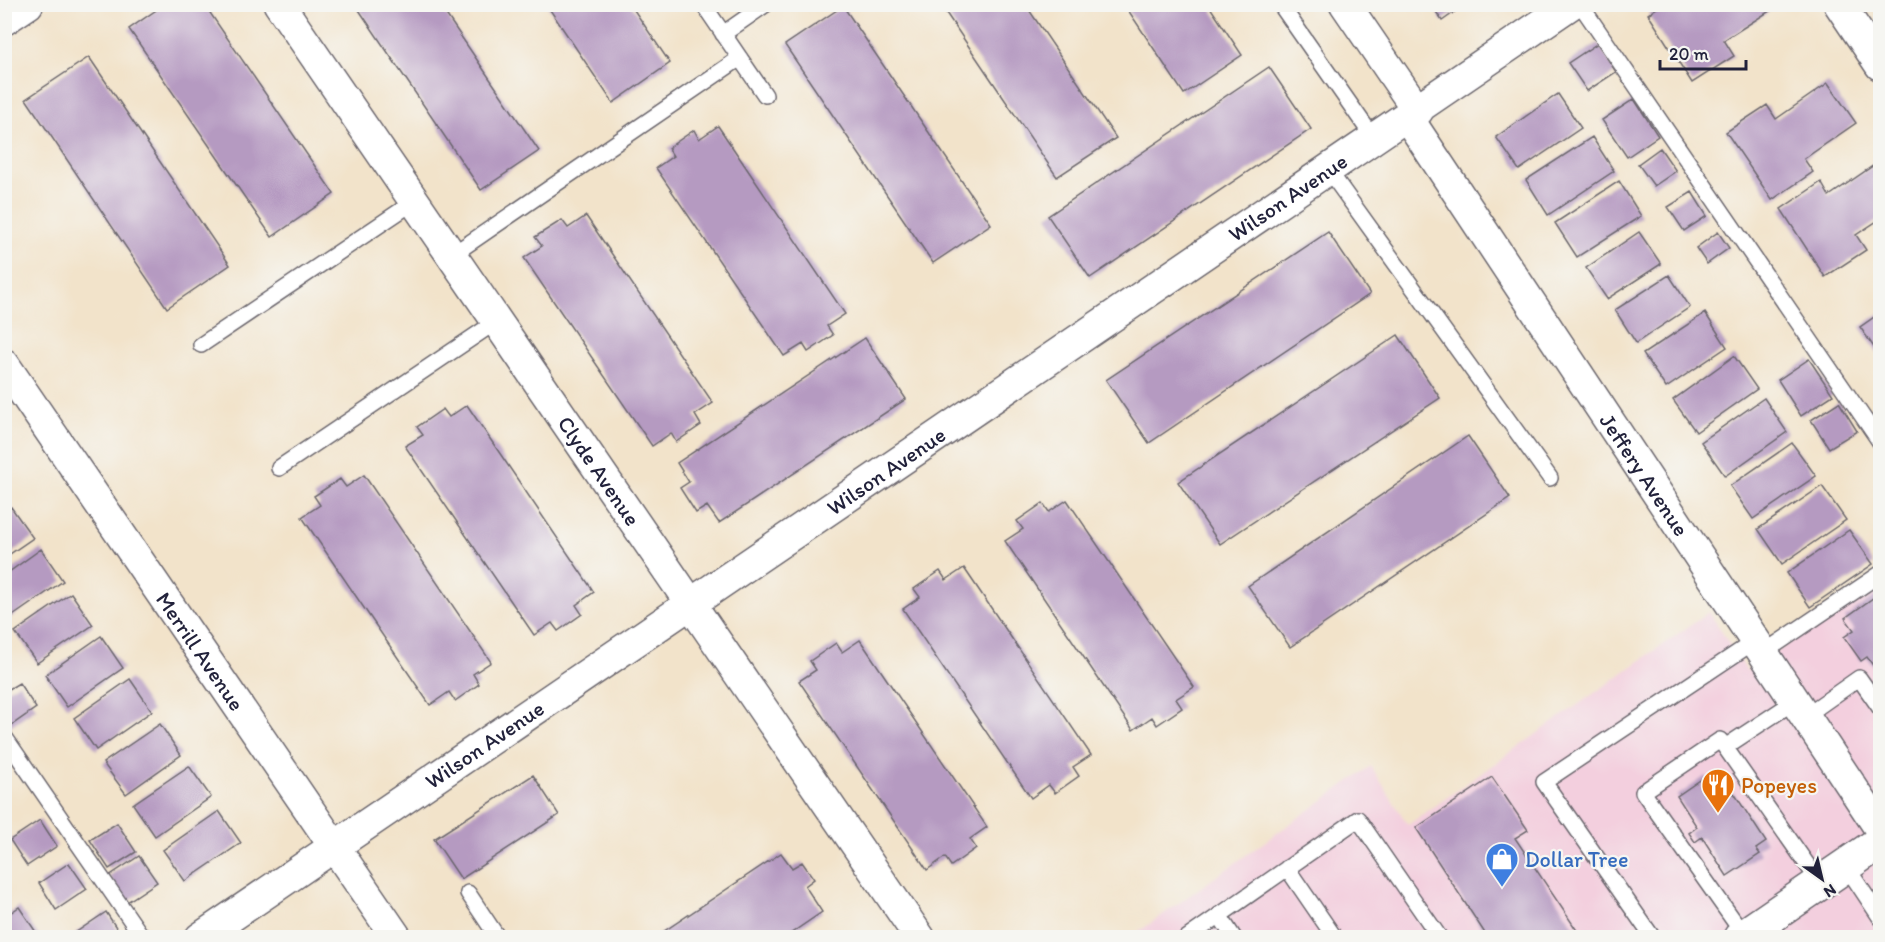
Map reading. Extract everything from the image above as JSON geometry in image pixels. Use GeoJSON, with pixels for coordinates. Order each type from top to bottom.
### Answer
{"type":"FeatureCollection","features":[{"type":"Feature","properties":{"kind":"main road"},"geometry":{"type":"LineString","coordinates":[[1742,936],[1881,842]]}},
{"type":"Feature","properties":{"kind":"street"},"geometry":{"type":"LineString","coordinates":[[4,20],[28,4]]}},
{"type":"Feature","properties":{"kind":"street","name":"Clyde Avenue"},"geometry":{"type":"LineString","coordinates":[[279,4],[920,938]]}},
{"type":"Feature","properties":{"kind":"street","name":"Jeffery Avenue"},"geometry":{"type":"LineString","coordinates":[[1345,4],[1413,115],[1759,647],[1881,829]]}},
{"type":"Feature","properties":{"kind":"street","name":"Wilson Avenue"},"geometry":{"type":"LineString","coordinates":[[200,938],[1413,115],[1571,4]]}},
{"type":"Feature","properties":{"kind":"street"},"geometry":{"type":"LineString","coordinates":[[1839,4],[1881,65]]}},
{"type":"Feature","properties":{"kind":"street","name":"Merrill Avenue"},"geometry":{"type":"LineString","coordinates":[[4,364],[397,938]]}},
{"type":"Feature","properties":{"kind":"lane"},"geometry":{"type":"LineString","coordinates":[[703,4],[765,95]]}},
{"type":"Feature","properties":{"kind":"lane"},"geometry":{"type":"LineString","coordinates":[[723,34],[766,4]]}},
{"type":"Feature","properties":{"kind":"lane"},"geometry":{"type":"LineString","coordinates":[[1280,4],[1375,140]]}},
{"type":"Feature","properties":{"kind":"lane"},"geometry":{"type":"LineString","coordinates":[[1580,4],[1881,442]]}},
{"type":"Feature","properties":{"kind":"lane"},"geometry":{"type":"LineString","coordinates":[[452,255],[740,58]]}},
{"type":"Feature","properties":{"kind":"lane"},"geometry":{"type":"LineString","coordinates":[[1329,171],[1550,478]]}},
{"type":"Feature","properties":{"kind":"lane"},"geometry":{"type":"LineString","coordinates":[[201,345],[415,201]]}},
{"type":"Feature","properties":{"kind":"lane"},"geometry":{"type":"LineString","coordinates":[[279,468],[497,321]]}},
{"type":"Feature","properties":{"kind":"lane"},"geometry":{"type":"LineString","coordinates":[[1653,938],[1544,782],[1759,647],[1881,574]]}},
{"type":"Feature","properties":{"kind":"lane"},"geometry":{"type":"LineString","coordinates":[[1725,747],[1859,678],[1881,708]]}},
{"type":"Feature","properties":{"kind":"lane"},"geometry":{"type":"LineString","coordinates":[[4,736],[143,938]]}},
{"type":"Feature","properties":{"kind":"lane"},"geometry":{"type":"LineString","coordinates":[[1742,936],[1643,792],[1720,740],[1833,875],[1881,917]]}},
{"type":"Feature","properties":{"kind":"lane"},"geometry":{"type":"LineString","coordinates":[[1187,938],[1358,819],[1440,938]]}},
{"type":"Feature","properties":{"kind":"lane"},"geometry":{"type":"LineString","coordinates":[[1287,868],[1335,938]]}},
{"type":"Feature","properties":{"kind":"lane"},"geometry":{"type":"LineString","coordinates":[[468,893],[492,935]]}},
{"type":"Feature","properties":{"kind":"lane"},"geometry":{"type":"LineString","coordinates":[[1219,915],[1234,938]]}},
{"type":"Feature","properties":{"kind":"shaded area"},"geometry":{"type":"Polygon","coordinates":[[[1880,582],[1880,937],[1130,938],[1371,766],[1408,825],[1709,612],[1747,671],[1880,582]]]}},
{"type":"Feature","properties":{"kind":"building"},"geometry":{"type":"Polygon","coordinates":[[[165,4],[204,4],[334,194],[272,237],[129,29],[165,4]]]}},
{"type":"Feature","properties":{"kind":"building"},"geometry":{"type":"Polygon","coordinates":[[[355,4],[439,4],[539,151],[481,190],[355,4]]]}},
{"type":"Feature","properties":{"kind":"building"},"geometry":{"type":"Polygon","coordinates":[[[546,4],[630,4],[670,63],[613,103],[546,4]]]}},
{"type":"Feature","properties":{"kind":"building"},"geometry":{"type":"Polygon","coordinates":[[[940,4],[1025,4],[1116,138],[1057,177],[940,4]]]}},
{"type":"Feature","properties":{"kind":"building"},"geometry":{"type":"Polygon","coordinates":[[[1124,4],[1208,4],[1242,55],[1184,94],[1124,4]]]}},
{"type":"Feature","properties":{"kind":"building"},"geometry":{"type":"Polygon","coordinates":[[[1431,4],[1466,4],[1442,21],[1431,4]]]}},
{"type":"Feature","properties":{"kind":"building"},"geometry":{"type":"Polygon","coordinates":[[[1663,4],[1774,4],[1776,7],[1724,40],[1734,56],[1692,83],[1648,14],[1663,4]]]}},
{"type":"Feature","properties":{"kind":"building"},"geometry":{"type":"Polygon","coordinates":[[[843,6],[991,224],[933,263],[785,45],[843,6]]]}},
{"type":"Feature","properties":{"kind":"building"},"geometry":{"type":"Polygon","coordinates":[[[1598,43],[1616,72],[1587,91],[1568,63],[1598,43]]]}},
{"type":"Feature","properties":{"kind":"building"},"geometry":{"type":"Polygon","coordinates":[[[89,57],[230,265],[167,308],[26,99],[89,57]]]}},
{"type":"Feature","properties":{"kind":"building"},"geometry":{"type":"Polygon","coordinates":[[[1269,67],[1311,129],[1090,278],[1048,216],[1269,67]]]}},
{"type":"Feature","properties":{"kind":"building"},"geometry":{"type":"Polygon","coordinates":[[[1828,83],[1856,123],[1804,159],[1813,172],[1772,200],[1726,132],[1767,105],[1776,119],[1828,83]]]}},
{"type":"Feature","properties":{"kind":"building"},"geometry":{"type":"Polygon","coordinates":[[[1558,94],[1581,128],[1519,170],[1496,137],[1558,94]]]}},
{"type":"Feature","properties":{"kind":"building"},"geometry":{"type":"Polygon","coordinates":[[[1634,99],[1658,136],[1627,157],[1602,120],[1634,99]]]}},
{"type":"Feature","properties":{"kind":"building"},"geometry":{"type":"Polygon","coordinates":[[[718,126],[845,314],[827,326],[833,335],[808,352],[803,344],[784,356],[656,168],[673,156],[668,148],[694,130],[699,139],[718,126]]]}},
{"type":"Feature","properties":{"kind":"building"},"geometry":{"type":"Polygon","coordinates":[[[1592,137],[1614,171],[1548,215],[1526,180],[1592,137]]]}},
{"type":"Feature","properties":{"kind":"building"},"geometry":{"type":"Polygon","coordinates":[[[1660,148],[1676,171],[1654,186],[1638,164],[1660,148]]]}},
{"type":"Feature","properties":{"kind":"building"},"geometry":{"type":"Polygon","coordinates":[[[1880,161],[1880,219],[1856,235],[1866,250],[1825,277],[1781,209],[1821,182],[1829,196],[1880,161]]]}},
{"type":"Feature","properties":{"kind":"building"},"geometry":{"type":"Polygon","coordinates":[[[1619,181],[1641,216],[1577,257],[1555,223],[1619,181]]]}},
{"type":"Feature","properties":{"kind":"building"},"geometry":{"type":"Polygon","coordinates":[[[1692,192],[1707,216],[1684,231],[1668,207],[1692,192]]]}},
{"type":"Feature","properties":{"kind":"building"},"geometry":{"type":"Polygon","coordinates":[[[586,216],[713,403],[695,415],[701,425],[676,442],[671,433],[652,446],[524,258],[542,246],[535,237],[562,220],[568,228],[586,216]]]}},
{"type":"Feature","properties":{"kind":"building"},"geometry":{"type":"Polygon","coordinates":[[[1328,232],[1370,294],[1149,443],[1106,380],[1328,232]]]}},
{"type":"Feature","properties":{"kind":"building"},"geometry":{"type":"Polygon","coordinates":[[[1639,232],[1661,264],[1607,299],[1586,268],[1639,232]]]}},
{"type":"Feature","properties":{"kind":"building"},"geometry":{"type":"Polygon","coordinates":[[[1718,232],[1729,248],[1707,264],[1696,248],[1718,232]]]}},
{"type":"Feature","properties":{"kind":"building"},"geometry":{"type":"Polygon","coordinates":[[[1669,275],[1690,307],[1636,343],[1615,310],[1669,275]]]}},
{"type":"Feature","properties":{"kind":"building"},"geometry":{"type":"Polygon","coordinates":[[[1705,313],[1727,347],[1666,388],[1643,354],[1705,313]]]}},
{"type":"Feature","properties":{"kind":"building"},"geometry":{"type":"Polygon","coordinates":[[[1880,313],[1880,356],[1860,327],[1880,313]]]}},
{"type":"Feature","properties":{"kind":"building"},"geometry":{"type":"Polygon","coordinates":[[[1398,335],[1440,398],[1220,544],[1178,482],[1398,335]]]}},
{"type":"Feature","properties":{"kind":"building"},"geometry":{"type":"Polygon","coordinates":[[[865,338],[906,399],[719,523],[707,506],[696,513],[680,488],[689,482],[677,463],[865,338]]]}},
{"type":"Feature","properties":{"kind":"building"},"geometry":{"type":"Polygon","coordinates":[[[1734,356],[1757,389],[1696,432],[1673,400],[1734,356]]]}},
{"type":"Feature","properties":{"kind":"building"},"geometry":{"type":"Polygon","coordinates":[[[1809,359],[1833,395],[1801,416],[1778,380],[1809,359]]]}},
{"type":"Feature","properties":{"kind":"building"},"geometry":{"type":"Polygon","coordinates":[[[1764,398],[1787,432],[1725,476],[1701,442],[1764,398]]]}},
{"type":"Feature","properties":{"kind":"building"},"geometry":{"type":"Polygon","coordinates":[[[1839,402],[1857,431],[1829,448],[1811,420],[1839,402]]]}},
{"type":"Feature","properties":{"kind":"building"},"geometry":{"type":"Polygon","coordinates":[[[467,405],[594,592],[576,605],[582,614],[558,631],[552,623],[534,635],[405,446],[423,435],[417,427],[443,409],[449,417],[467,405]]]}},
{"type":"Feature","properties":{"kind":"building"},"geometry":{"type":"Polygon","coordinates":[[[1468,436],[1510,498],[1290,647],[1248,586],[1468,436]]]}},
{"type":"Feature","properties":{"kind":"building"},"geometry":{"type":"Polygon","coordinates":[[[1792,443],[1816,476],[1753,519],[1730,486],[1792,443]]]}},
{"type":"Feature","properties":{"kind":"building"},"geometry":{"type":"Polygon","coordinates":[[[364,475],[491,662],[473,674],[479,684],[455,701],[449,692],[430,705],[302,517],[320,505],[314,496],[340,479],[346,487],[364,475]]]}},
{"type":"Feature","properties":{"kind":"building"},"geometry":{"type":"Polygon","coordinates":[[[1822,486],[1846,520],[1782,564],[1758,529],[1822,486]]]}},
{"type":"Feature","properties":{"kind":"building"},"geometry":{"type":"Polygon","coordinates":[[[1067,500],[1194,687],[1176,699],[1182,708],[1157,725],[1152,717],[1133,730],[1005,541],[1023,529],[1017,521],[1043,503],[1049,512],[1067,500]]]}},
{"type":"Feature","properties":{"kind":"building"},"geometry":{"type":"Polygon","coordinates":[[[11,507],[33,538],[4,558],[4,511],[11,507]]]}},
{"type":"Feature","properties":{"kind":"building"},"geometry":{"type":"Polygon","coordinates":[[[1849,530],[1873,564],[1810,607],[1787,573],[1849,530]]]}},
{"type":"Feature","properties":{"kind":"building"},"geometry":{"type":"Polygon","coordinates":[[[41,549],[63,581],[7,620],[5,616],[5,575],[41,549]]]}},
{"type":"Feature","properties":{"kind":"building"},"geometry":{"type":"Polygon","coordinates":[[[964,568],[1091,755],[1073,767],[1079,776],[1055,793],[1049,785],[1031,798],[903,609],[920,597],[914,589],[940,571],[946,580],[964,568]]]}},
{"type":"Feature","properties":{"kind":"building"},"geometry":{"type":"Polygon","coordinates":[[[71,593],[93,625],[37,663],[15,632],[71,593]]]}},
{"type":"Feature","properties":{"kind":"building"},"geometry":{"type":"Polygon","coordinates":[[[1880,593],[1880,675],[1867,657],[1861,661],[1844,637],[1854,630],[1845,618],[1880,593]]]}},
{"type":"Feature","properties":{"kind":"building"},"geometry":{"type":"Polygon","coordinates":[[[101,636],[123,668],[67,707],[45,675],[101,636]]]}},
{"type":"Feature","properties":{"kind":"building"},"geometry":{"type":"Polygon","coordinates":[[[860,640],[987,827],[970,839],[976,848],[951,866],[945,857],[927,870],[799,681],[816,670],[810,661],[836,643],[842,652],[860,640]]]}},
{"type":"Feature","properties":{"kind":"building"},"geometry":{"type":"Polygon","coordinates":[[[130,679],[152,711],[96,750],[74,718],[130,679]]]}},
{"type":"Feature","properties":{"kind":"building"},"geometry":{"type":"Polygon","coordinates":[[[19,683],[36,708],[6,729],[4,692],[19,683]]]}},
{"type":"Feature","properties":{"kind":"building"},"geometry":{"type":"Polygon","coordinates":[[[160,724],[181,755],[126,794],[103,763],[160,724]]]}},
{"type":"Feature","properties":{"kind":"building"},"geometry":{"type":"Polygon","coordinates":[[[189,766],[211,797],[155,836],[133,804],[189,766]]]}},
{"type":"Feature","properties":{"kind":"building"},"geometry":{"type":"Polygon","coordinates":[[[533,775],[559,815],[461,879],[434,839],[533,775]]]}},
{"type":"Feature","properties":{"kind":"building","name":"Popeyes"},"geometry":{"type":"Polygon","coordinates":[[[1706,776],[1722,801],[1734,793],[1766,842],[1756,849],[1760,854],[1727,876],[1702,837],[1695,842],[1689,833],[1697,827],[1677,796],[1706,776]]]}},
{"type":"Feature","properties":{"kind":"building","name":"Dollar Tree"},"geometry":{"type":"Polygon","coordinates":[[[1492,777],[1528,830],[1515,838],[1582,938],[1488,938],[1416,828],[1492,777]]]}},
{"type":"Feature","properties":{"kind":"building"},"geometry":{"type":"Polygon","coordinates":[[[219,811],[241,843],[185,881],[163,850],[219,811]]]}},
{"type":"Feature","properties":{"kind":"building"},"geometry":{"type":"Polygon","coordinates":[[[40,820],[57,846],[27,866],[10,840],[40,820]]]}},
{"type":"Feature","properties":{"kind":"building"},"geometry":{"type":"Polygon","coordinates":[[[117,823],[136,852],[109,869],[90,840],[117,823]]]}},
{"type":"Feature","properties":{"kind":"building"},"geometry":{"type":"Polygon","coordinates":[[[781,853],[792,868],[802,862],[814,879],[805,886],[822,912],[784,938],[654,938],[781,853]]]}},
{"type":"Feature","properties":{"kind":"building"},"geometry":{"type":"Polygon","coordinates":[[[139,856],[157,882],[127,902],[109,876],[139,856]]]}},
{"type":"Feature","properties":{"kind":"building"},"geometry":{"type":"Polygon","coordinates":[[[69,863],[87,889],[56,910],[39,883],[69,863]]]}},
{"type":"Feature","properties":{"kind":"building"},"geometry":{"type":"Polygon","coordinates":[[[19,907],[40,938],[4,938],[4,917],[19,907]]]}},
{"type":"Feature","properties":{"kind":"building"},"geometry":{"type":"Polygon","coordinates":[[[106,912],[123,938],[79,938],[75,933],[106,912]]]}},
{"type":"Feature","properties":{"kind":"place","name":"Popeyes"},"geometry":{"type":"Point","coordinates":[1718,814]}},
{"type":"Feature","properties":{"kind":"place","name":"Dollar Tree"},"geometry":{"type":"Point","coordinates":[1502,888]}}]}
